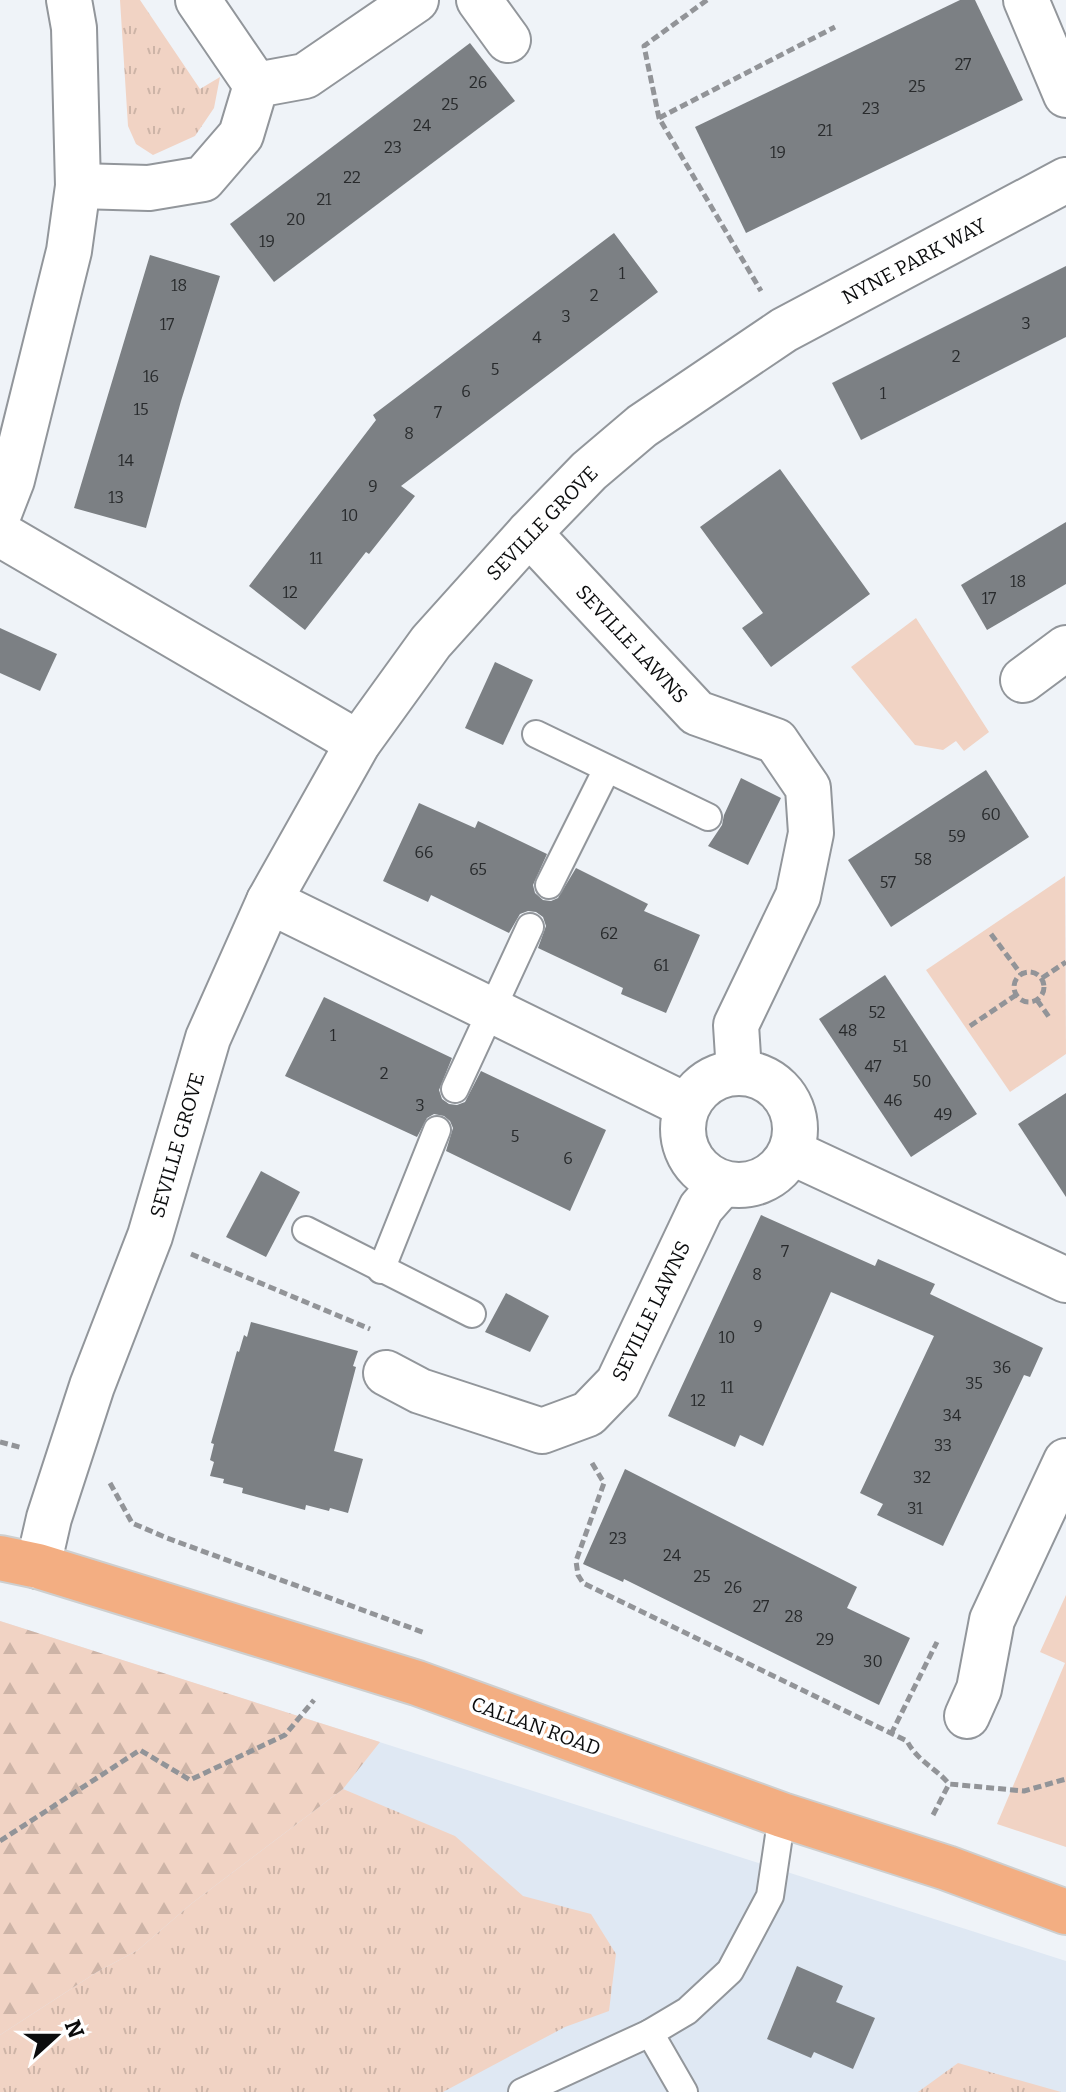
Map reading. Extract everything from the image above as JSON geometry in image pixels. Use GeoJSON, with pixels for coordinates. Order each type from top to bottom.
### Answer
{"type":"FeatureCollection","features":[{"type":"Feature","properties":{"kind":"main road","name":"CALLAN ROAD"},"geometry":{"type":"LineString","coordinates":[[19,1562],[417,1683],[782,1815],[947,1868],[1066,1912]]}},
{"type":"Feature","properties":{"kind":"street"},"geometry":{"type":"LineString","coordinates":[[0,511],[12,480],[69,251],[78,186],[74,28],[69,0]]}},
{"type":"Feature","properties":{"kind":"street"},"geometry":{"type":"LineString","coordinates":[[198,0],[256,85]]}},
{"type":"Feature","properties":{"kind":"street"},"geometry":{"type":"LineString","coordinates":[[256,85],[305,76],[416,0]]}},
{"type":"Feature","properties":{"kind":"street"},"geometry":{"type":"LineString","coordinates":[[479,0],[508,40]]}},
{"type":"Feature","properties":{"kind":"street"},"geometry":{"type":"LineString","coordinates":[[1026,0],[1066,95]]}},
{"type":"Feature","properties":{"kind":"street"},"geometry":{"type":"LineString","coordinates":[[78,186],[149,188],[203,179],[241,135],[256,85]]}},
{"type":"Feature","properties":{"kind":"street","name":"NYNE PARK WAY"},"geometry":{"type":"LineString","coordinates":[[774,336],[1066,180]]}},
{"type":"Feature","properties":{"kind":"street","name":"SEVILLE GROVE"},"geometry":{"type":"LineString","coordinates":[[19,1562],[49,1518],[92,1386],[150,1236],[208,1038],[269,901],[358,743],[431,642],[589,471],[642,426],[774,336]]}},
{"type":"Feature","properties":{"kind":"street","name":"SEVILLE LAWNS"},"geometry":{"type":"LineString","coordinates":[[529,533],[697,713],[776,741],[808,788],[811,833],[798,896],[736,1025],[739,1072]]}},
{"type":"Feature","properties":{"kind":"street"},"geometry":{"type":"LineString","coordinates":[[0,534],[358,743]]}},
{"type":"Feature","properties":{"kind":"street"},"geometry":{"type":"LineString","coordinates":[[1023,680],[1066,648]]}},
{"type":"Feature","properties":{"kind":"street"},"geometry":{"type":"LineString","coordinates":[[269,901],[687,1106]]}},
{"type":"Feature","properties":{"kind":"street"},"geometry":{"type":"LineString","coordinates":[[739,1072],[763,1078],[781,1091],[793,1112],[796,1133],[791,1152],[778,1171],[764,1180],[741,1186],[722,1184],[701,1172],[689,1156],[683,1129],[687,1106],[697,1091],[717,1077],[739,1072]]}},
{"type":"Feature","properties":{"kind":"street"},"geometry":{"type":"LineString","coordinates":[[791,1152],[1066,1280]]}},
{"type":"Feature","properties":{"kind":"street","name":"SEVILLE LAWNS"},"geometry":{"type":"LineString","coordinates":[[542,1431],[588,1414],[618,1383],[701,1208],[722,1184]]}},
{"type":"Feature","properties":{"kind":"street"},"geometry":{"type":"LineString","coordinates":[[386,1373],[420,1391],[542,1431]]}},
{"type":"Feature","properties":{"kind":"street"},"geometry":{"type":"LineString","coordinates":[[967,1716],[979,1689],[992,1620],[1066,1461]]}},
{"type":"Feature","properties":{"kind":"lane"},"geometry":{"type":"LineString","coordinates":[[536,734],[708,817]]}},
{"type":"Feature","properties":{"kind":"lane"},"geometry":{"type":"LineString","coordinates":[[549,885],[607,769]]}},
{"type":"Feature","properties":{"kind":"lane"},"geometry":{"type":"LineString","coordinates":[[455,1089],[530,927]]}},
{"type":"Feature","properties":{"kind":"lane"},"geometry":{"type":"LineString","coordinates":[[381,1270],[437,1130]]}},
{"type":"Feature","properties":{"kind":"lane"},"geometry":{"type":"LineString","coordinates":[[306,1230],[472,1314]]}},
{"type":"Feature","properties":{"kind":"lane"},"geometry":{"type":"LineString","coordinates":[[522,2092],[650,2033],[687,2011],[730,1971],[770,1896],[782,1815]]}},
{"type":"Feature","properties":{"kind":"lane"},"geometry":{"type":"LineString","coordinates":[[650,2033],[684,2092]]}},
{"type":"Feature","properties":{"kind":"path"},"geometry":{"type":"LineString","coordinates":[[707,0],[644,46],[659,118],[774,336]]}},
{"type":"Feature","properties":{"kind":"path"},"geometry":{"type":"LineString","coordinates":[[659,118],[835,27]]}},
{"type":"Feature","properties":{"kind":"path"},"geometry":{"type":"LineString","coordinates":[[991,934],[1021,974]]}},
{"type":"Feature","properties":{"kind":"path"},"geometry":{"type":"LineString","coordinates":[[1042,978],[1066,962]]}},
{"type":"Feature","properties":{"kind":"path"},"geometry":{"type":"LineString","coordinates":[[1034,972],[1042,978],[1044,987],[1037,1000],[1023,1002],[1016,995],[1013,986],[1016,977],[1034,972]]}},
{"type":"Feature","properties":{"kind":"path"},"geometry":{"type":"LineString","coordinates":[[970,1026],[1016,995]]}},
{"type":"Feature","properties":{"kind":"path"},"geometry":{"type":"LineString","coordinates":[[1037,1000],[1049,1017]]}},
{"type":"Feature","properties":{"kind":"path"},"geometry":{"type":"LineString","coordinates":[[150,1236],[372,1330],[386,1373]]}},
{"type":"Feature","properties":{"kind":"path"},"geometry":{"type":"LineString","coordinates":[[542,1431],[579,1446],[604,1483],[576,1561],[583,1583],[907,1741],[914,1754],[926,1766],[940,1773],[949,1784],[1024,1791],[1066,1779]]}},
{"type":"Feature","properties":{"kind":"path"},"geometry":{"type":"LineString","coordinates":[[0,1442],[106,1472],[132,1523],[429,1634]]}},
{"type":"Feature","properties":{"kind":"path"},"geometry":{"type":"LineString","coordinates":[[0,1841],[140,1750],[190,1780],[285,1735],[319,1693]]}},
{"type":"Feature","properties":{"kind":"path"},"geometry":{"type":"LineString","coordinates":[[931,1820],[949,1784]]}},
{"type":"Feature","properties":{"kind":"shaded area"},"geometry":{"type":"Polygon","coordinates":[[[0,1621],[1066,1961],[1066,2092],[0,2092],[0,1621]]]}},
{"type":"Feature","properties":{"kind":"green space"},"geometry":{"type":"Polygon","coordinates":[[[120,0],[140,0],[200,89],[220,77],[214,108],[195,136],[153,155],[136,144],[128,126],[120,0]]]}},
{"type":"Feature","properties":{"kind":"green space"},"geometry":{"type":"Polygon","coordinates":[[[916,618],[989,732],[964,751],[956,741],[943,750],[915,745],[851,667],[916,618]]]}},
{"type":"Feature","properties":{"kind":"green space"},"geometry":{"type":"Polygon","coordinates":[[[1065,876],[1066,1054],[1010,1092],[926,970],[1065,876]]]}},
{"type":"Feature","properties":{"kind":"green space"},"geometry":{"type":"Polygon","coordinates":[[[1066,1595],[1066,1847],[997,1824],[1065,1663],[1040,1652],[1066,1595]]]}},
{"type":"Feature","properties":{"kind":"green space"},"geometry":{"type":"Polygon","coordinates":[[[0,1621],[380,1742],[343,1789],[191,1904],[138,1950],[97,1972],[0,2035],[0,1621]]]}},
{"type":"Feature","properties":{"kind":"green space"},"geometry":{"type":"Polygon","coordinates":[[[343,1789],[455,1836],[523,1896],[591,1914],[616,1954],[609,2011],[565,2027],[443,2092],[0,2092],[0,2035],[97,1972],[138,1950],[191,1904],[343,1789]]]}},
{"type":"Feature","properties":{"kind":"green space"},"geometry":{"type":"Polygon","coordinates":[[[958,2063],[1061,2092],[918,2092],[958,2063]]]}},
{"type":"Feature","properties":{"kind":"building"},"geometry":{"type":"Polygon","coordinates":[[[960,0],[975,0],[1023,100],[746,233],[695,127],[960,0]]]}},
{"type":"Feature","properties":{"kind":"building"},"geometry":{"type":"Polygon","coordinates":[[[470,43],[515,101],[274,282],[230,224],[470,43]]]}},
{"type":"Feature","properties":{"kind":"building"},"geometry":{"type":"Polygon","coordinates":[[[614,233],[658,292],[401,486],[415,496],[305,630],[249,586],[376,420],[373,415],[614,233]]]}},
{"type":"Feature","properties":{"kind":"building"},"geometry":{"type":"Polygon","coordinates":[[[150,255],[220,276],[146,528],[74,508],[150,255]]]}},
{"type":"Feature","properties":{"kind":"building"},"geometry":{"type":"Polygon","coordinates":[[[1066,266],[1066,337],[861,440],[832,383],[1066,266]]]}},
{"type":"Feature","properties":{"kind":"building"},"geometry":{"type":"Polygon","coordinates":[[[780,469],[870,594],[771,667],[742,628],[763,613],[700,527],[780,469]]]}},
{"type":"Feature","properties":{"kind":"building"},"geometry":{"type":"Polygon","coordinates":[[[1066,522],[1066,584],[987,630],[961,585],[1066,522]]]}},
{"type":"Feature","properties":{"kind":"building"},"geometry":{"type":"Polygon","coordinates":[[[0,628],[57,654],[40,691],[0,673],[0,628]]]}},
{"type":"Feature","properties":{"kind":"building"},"geometry":{"type":"Polygon","coordinates":[[[495,662],[533,680],[503,745],[465,728],[495,662]]]}},
{"type":"Feature","properties":{"kind":"building"},"geometry":{"type":"Polygon","coordinates":[[[986,770],[1029,837],[891,927],[848,860],[986,770]]]}},
{"type":"Feature","properties":{"kind":"building"},"geometry":{"type":"Polygon","coordinates":[[[741,778],[781,798],[748,865],[708,846],[722,825],[741,778]]]}},
{"type":"Feature","properties":{"kind":"building"},"geometry":{"type":"Polygon","coordinates":[[[419,803],[475,828],[478,821],[547,854],[533,885],[535,893],[543,900],[558,898],[576,868],[648,904],[644,911],[700,935],[666,1013],[621,994],[623,988],[538,948],[546,926],[543,917],[536,912],[520,914],[509,933],[431,895],[428,902],[383,881],[419,803]]]}},
{"type":"Feature","properties":{"kind":"building"},"geometry":{"type":"Polygon","coordinates":[[[885,975],[977,1114],[911,1157],[819,1019],[885,975]]]}},
{"type":"Feature","properties":{"kind":"building"},"geometry":{"type":"Polygon","coordinates":[[[324,997],[452,1058],[439,1090],[442,1099],[449,1104],[465,1102],[481,1071],[606,1130],[570,1211],[446,1151],[453,1128],[444,1116],[434,1114],[427,1118],[417,1137],[285,1076],[324,997]]]}},
{"type":"Feature","properties":{"kind":"building"},"geometry":{"type":"Polygon","coordinates":[[[1066,1093],[1066,1197],[1018,1124],[1066,1093]]]}},
{"type":"Feature","properties":{"kind":"building"},"geometry":{"type":"Polygon","coordinates":[[[261,1171],[300,1192],[266,1257],[226,1237],[261,1171]]]}},
{"type":"Feature","properties":{"kind":"building"},"geometry":{"type":"Polygon","coordinates":[[[761,1215],[875,1266],[878,1259],[935,1284],[930,1294],[1043,1348],[1030,1377],[1024,1375],[943,1546],[877,1515],[883,1504],[860,1493],[934,1336],[831,1292],[763,1446],[740,1435],[735,1447],[668,1416],[761,1215]]]}},
{"type":"Feature","properties":{"kind":"building"},"geometry":{"type":"Polygon","coordinates":[[[506,1293],[549,1316],[530,1352],[485,1332],[506,1293]]]}},
{"type":"Feature","properties":{"kind":"building"},"geometry":{"type":"Polygon","coordinates":[[[251,1322],[358,1351],[334,1451],[363,1459],[348,1513],[306,1505],[305,1510],[242,1493],[243,1488],[210,1476],[214,1462],[210,1460],[214,1444],[211,1443],[237,1351],[244,1335],[247,1337],[251,1322]]]}},
{"type":"Feature","properties":{"kind":"building"},"geometry":{"type":"Polygon","coordinates":[[[625,1469],[857,1587],[847,1608],[910,1638],[879,1705],[624,1579],[623,1582],[583,1564],[625,1469]]]}},
{"type":"Feature","properties":{"kind":"building"},"geometry":{"type":"Polygon","coordinates":[[[797,1966],[843,1986],[836,2002],[875,2018],[853,2069],[814,2052],[811,2058],[767,2039],[797,1966]]]}}]}
